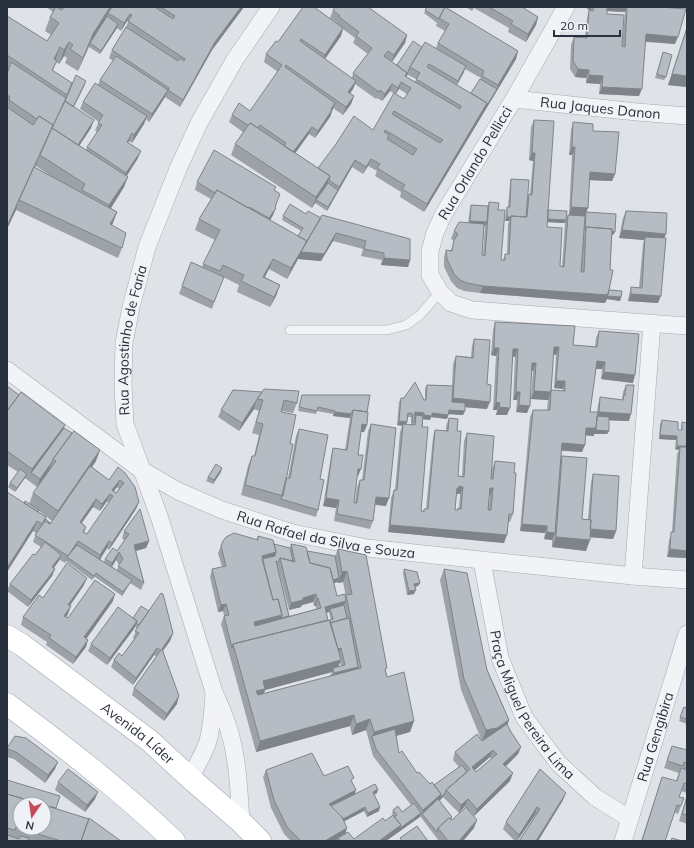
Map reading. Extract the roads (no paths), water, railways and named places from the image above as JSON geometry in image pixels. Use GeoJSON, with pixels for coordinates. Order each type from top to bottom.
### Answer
{"type":"FeatureCollection","features":[{"type":"Feature","properties":{"kind":"main road","name":"Avenida Líder"},"geometry":{"type":"LineString","coordinates":[[7,636],[22,645],[150,741],[241,822],[260,841]]}},
{"type":"Feature","properties":{"kind":"main road"},"geometry":{"type":"LineString","coordinates":[[7,704],[60,743],[149,817],[174,841]]}},
{"type":"Feature","properties":{"kind":"street","name":"Rua Agostinho de Faria"},"geometry":{"type":"LineString","coordinates":[[241,822],[237,765],[230,731],[214,692],[159,516],[125,424],[123,378],[124,343],[131,307],[146,247],[178,169],[199,123],[234,61],[271,7]]}},
{"type":"Feature","properties":{"kind":"street","name":"Rua Orlando Pellicci"},"geometry":{"type":"LineString","coordinates":[[566,7],[514,99],[443,215],[435,232],[430,251],[430,274],[440,292],[451,303],[472,310],[687,326]]}},
{"type":"Feature","properties":{"kind":"street","name":"Rua Jaques Danon"},"geometry":{"type":"LineString","coordinates":[[514,99],[687,116]]}},
{"type":"Feature","properties":{"kind":"street"},"geometry":{"type":"LineString","coordinates":[[633,576],[652,323]]}},
{"type":"Feature","properties":{"kind":"street","name":"Rua Rafael da Silva e Souza"},"geometry":{"type":"LineString","coordinates":[[7,370],[140,468],[178,491],[222,510],[293,533],[367,548],[482,561],[687,580]]}},
{"type":"Feature","properties":{"kind":"street","name":"Praça Miguel Pereira Lima"},"geometry":{"type":"LineString","coordinates":[[482,561],[500,658],[524,717],[558,763],[595,797],[630,819]]}},
{"type":"Feature","properties":{"kind":"street","name":"Rua Gengibira"},"geometry":{"type":"LineString","coordinates":[[623,841],[687,634]]}},
{"type":"Feature","properties":{"kind":"street","name":"Rua Agostinho de Faria"},"geometry":{"type":"LineString","coordinates":[[190,778],[208,741],[213,712],[214,692]]}},
{"type":"Feature","properties":{"kind":"lane"},"geometry":{"type":"LineString","coordinates":[[290,330],[387,330],[406,325],[420,315],[440,292]]}}]}
